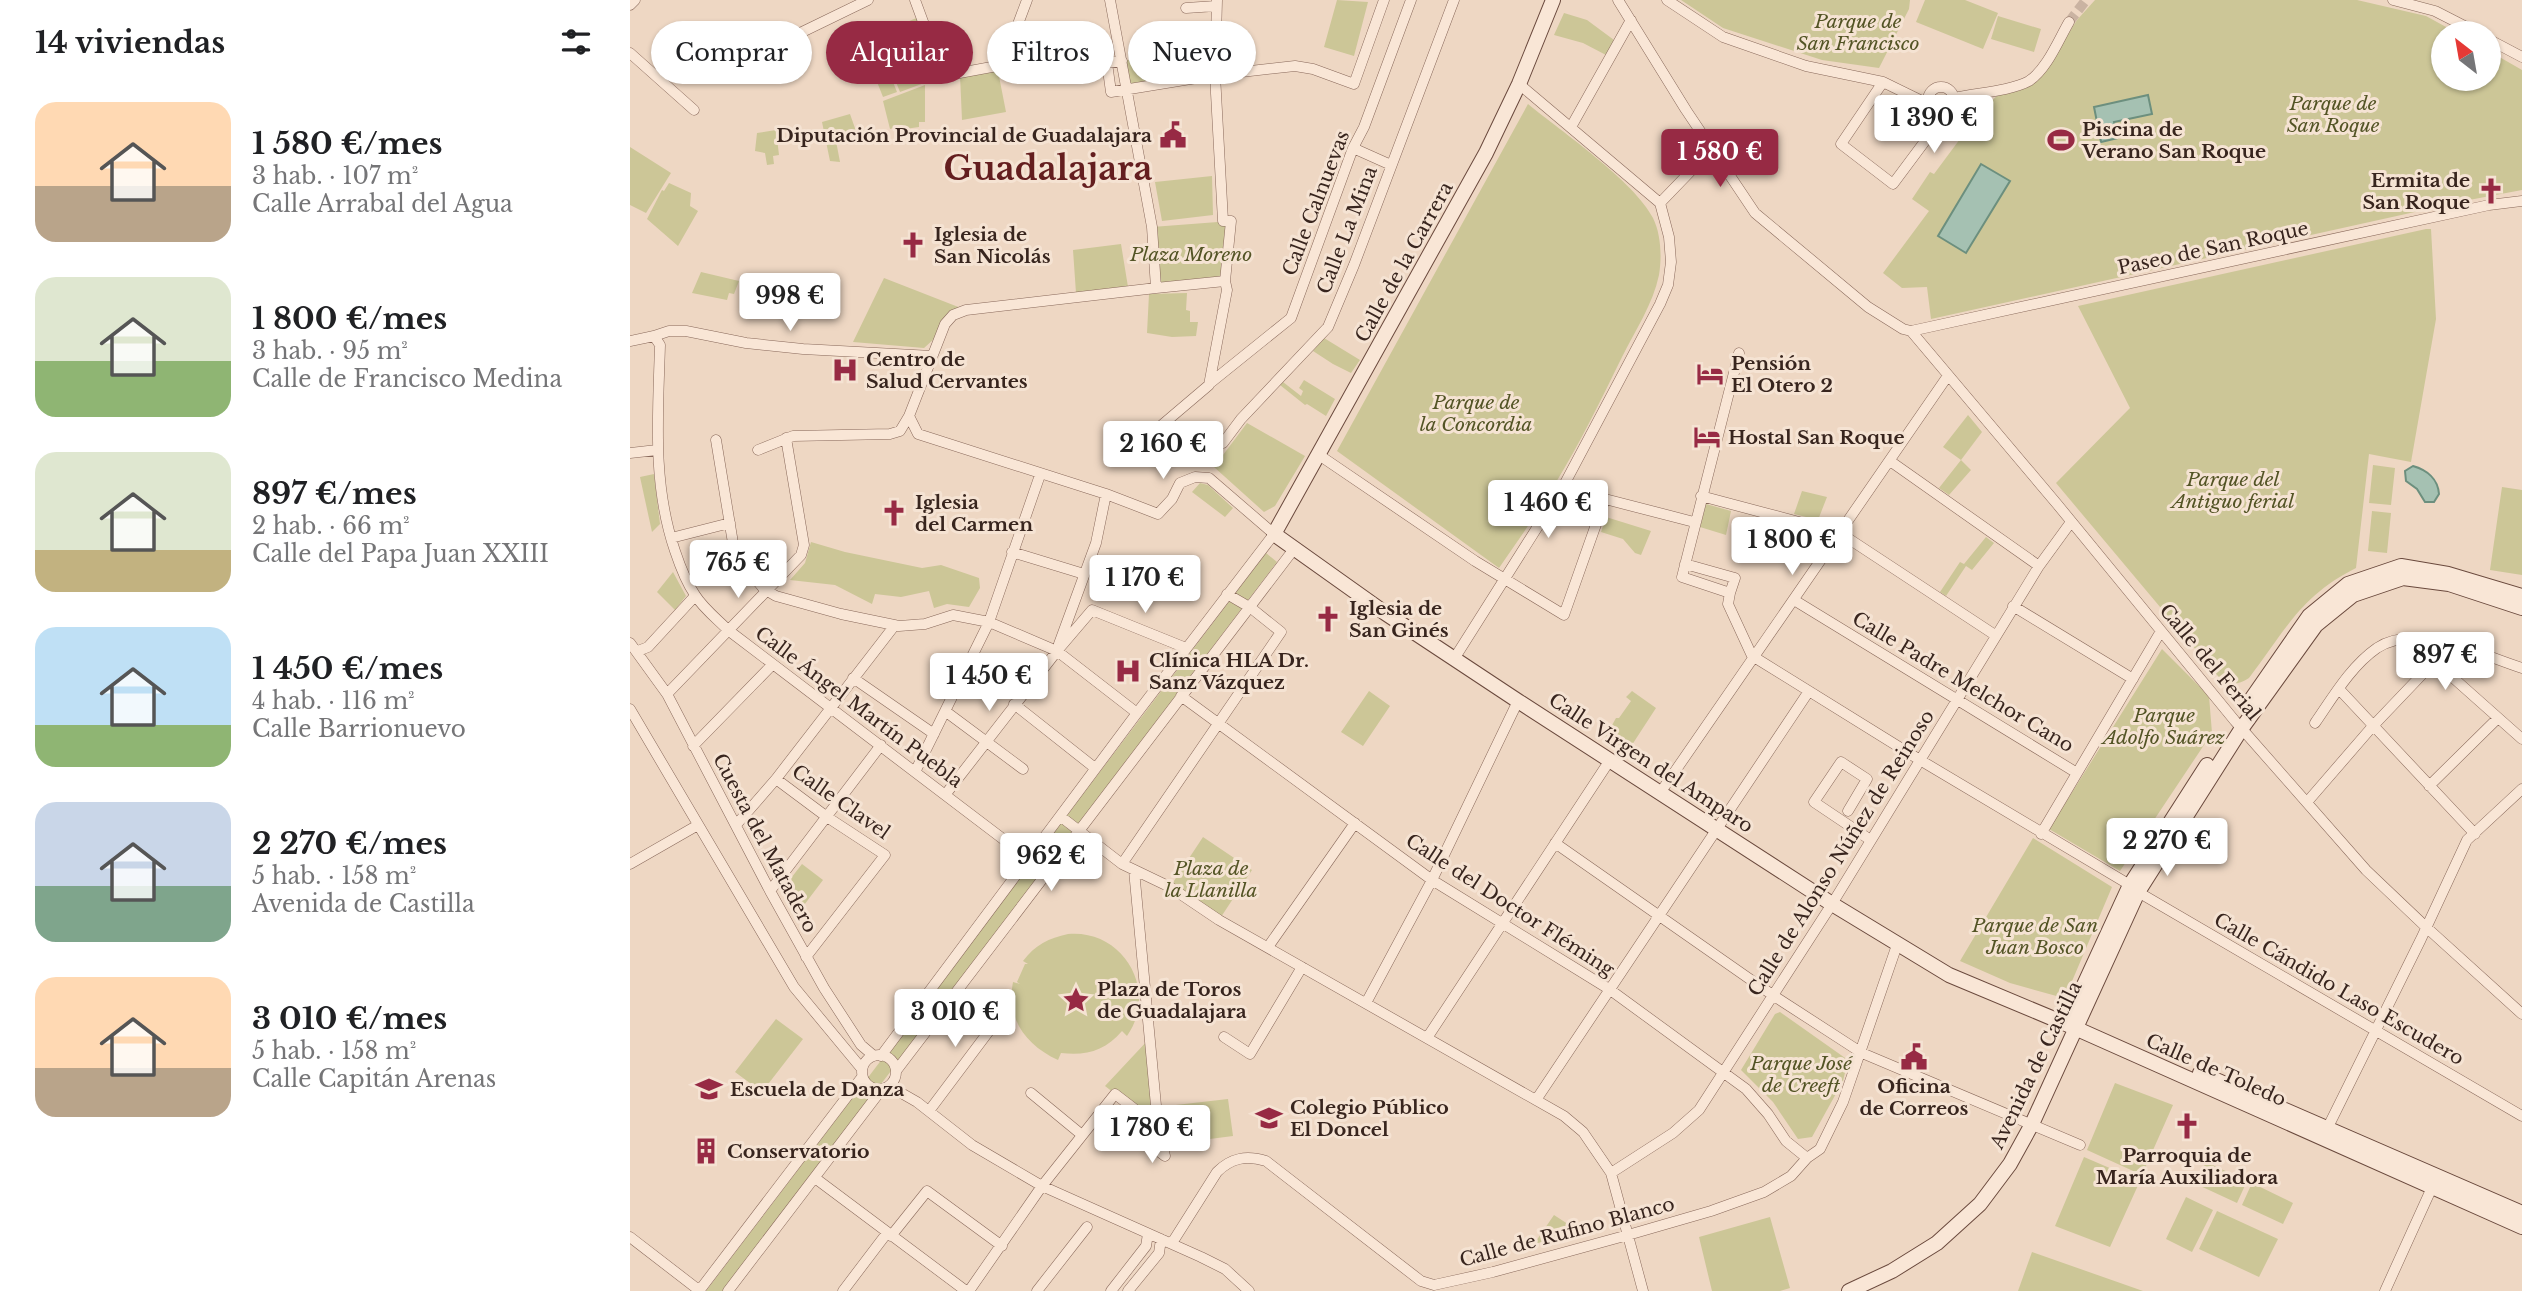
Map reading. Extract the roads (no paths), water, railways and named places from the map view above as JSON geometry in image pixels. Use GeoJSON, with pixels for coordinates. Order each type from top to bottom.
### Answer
{"type":"FeatureCollection","features":[{"type":"Feature","properties":{"kind":"street"},"geometry":{"type":"LineString","coordinates":[[630,5],[635,0]]}},
{"type":"Feature","properties":{"kind":"street"},"geometry":{"type":"LineString","coordinates":[[812,27],[868,0]]}},
{"type":"Feature","properties":{"kind":"street"},"geometry":{"type":"LineString","coordinates":[[915,0],[943,76],[960,75],[997,66],[1006,56],[1027,0]]}},
{"type":"Feature","properties":{"kind":"street"},"geometry":{"type":"LineString","coordinates":[[1110,0],[1152,227],[1156,288]]}},
{"type":"Feature","properties":{"kind":"street"},"geometry":{"type":"LineString","coordinates":[[1256,70],[1295,66],[1313,69],[1354,84],[1384,0]]}},
{"type":"Feature","properties":{"kind":"street","name":"Calle Calnuevas"},"geometry":{"type":"LineString","coordinates":[[1156,430],[1291,318],[1411,0]]}},
{"type":"Feature","properties":{"kind":"street","name":"Calle La Mina"},"geometry":{"type":"LineString","coordinates":[[1223,443],[1241,419],[1328,327],[1454,0]]}},
{"type":"Feature","properties":{"kind":"street","name":"Calle de la Carrera"},"geometry":{"type":"LineString","coordinates":[[1274,534],[1469,184],[1519,84],[1553,0]]}},
{"type":"Feature","properties":{"kind":"street","name":"Calle del Ferial"},"geometry":{"type":"LineString","coordinates":[[1618,0],[1755,213],[1868,307],[1903,329],[1911,331],[2239,724],[2366,870],[2522,1014]]}},
{"type":"Feature","properties":{"kind":"street"},"geometry":{"type":"LineString","coordinates":[[1667,0],[1723,37],[1807,66],[1882,82],[1941,113],[1950,109],[1954,97]]}},
{"type":"Feature","properties":{"kind":"street"},"geometry":{"type":"LineString","coordinates":[[2393,0],[2419,3],[2455,21]]}},
{"type":"Feature","properties":{"kind":"street"},"geometry":{"type":"LineString","coordinates":[[1186,8],[1217,3],[1217,21]]}},
{"type":"Feature","properties":{"kind":"street"},"geometry":{"type":"LineString","coordinates":[[1571,127],[1631,20]]}},
{"type":"Feature","properties":{"kind":"street"},"geometry":{"type":"LineString","coordinates":[[1954,97],[2018,85],[2030,80],[2041,69],[2069,22]]}},
{"type":"Feature","properties":{"kind":"street"},"geometry":{"type":"LineString","coordinates":[[2501,46],[2522,57]]}},
{"type":"Feature","properties":{"kind":"street"},"geometry":{"type":"LineString","coordinates":[[630,53],[694,110]]}},
{"type":"Feature","properties":{"kind":"street"},"geometry":{"type":"LineString","coordinates":[[1122,61],[1107,63],[1111,92],[1163,84]]}},
{"type":"Feature","properties":{"kind":"street"},"geometry":{"type":"LineString","coordinates":[[1882,82],[1841,144],[1893,184],[1934,129],[1929,94],[1940,86],[1949,89],[1954,97]]}},
{"type":"Feature","properties":{"kind":"street"},"geometry":{"type":"LineString","coordinates":[[1209,385],[1227,290],[1225,281],[1231,221],[1223,221],[1215,84]]}},
{"type":"Feature","properties":{"kind":"street"},"geometry":{"type":"LineString","coordinates":[[1454,659],[1564,485],[1668,285],[1671,249],[1660,203],[1519,84]]}},
{"type":"Feature","properties":{"kind":"street"},"geometry":{"type":"LineString","coordinates":[[1353,148],[1391,165]]}},
{"type":"Feature","properties":{"kind":"street"},"geometry":{"type":"LineString","coordinates":[[1660,203],[1712,149]]}},
{"type":"Feature","properties":{"kind":"street","name":"Paseo de San Roque"},"geometry":{"type":"LineString","coordinates":[[1911,331],[2469,209],[2522,201]]}},
{"type":"Feature","properties":{"kind":"street"},"geometry":{"type":"LineString","coordinates":[[758,450],[786,438],[832,434],[890,434],[900,431],[909,416],[945,324],[953,315],[966,310],[1225,281]]}},
{"type":"Feature","properties":{"kind":"street"},"geometry":{"type":"LineString","coordinates":[[630,341],[669,331],[686,331],[746,343],[803,349],[932,356]]}},
{"type":"Feature","properties":{"kind":"street","name":"Calle Ángel Martín Puebla"},"geometry":{"type":"LineString","coordinates":[[654,336],[660,345],[657,450],[659,481],[671,538],[695,596],[728,630],[1028,858]]}},
{"type":"Feature","properties":{"kind":"street"},"geometry":{"type":"LineString","coordinates":[[1730,593],[1682,577],[1739,353]]}},
{"type":"Feature","properties":{"kind":"street"},"geometry":{"type":"LineString","coordinates":[[1660,793],[1947,377]]}},
{"type":"Feature","properties":{"kind":"street"},"geometry":{"type":"LineString","coordinates":[[630,1237],[699,1291],[862,1073],[866,1061],[877,1056],[1274,534],[1209,478],[1195,477],[1180,483],[1172,499],[1158,514],[1105,494],[918,434],[909,416]]}},
{"type":"Feature","properties":{"kind":"street"},"geometry":{"type":"LineString","coordinates":[[667,694],[801,555],[804,544],[786,438]]}},
{"type":"Feature","properties":{"kind":"street"},"geometry":{"type":"LineString","coordinates":[[716,440],[733,543],[744,565],[768,592],[841,614],[895,625],[925,624],[953,615],[989,622],[1056,651],[1137,713]]}},
{"type":"Feature","properties":{"kind":"street"},"geometry":{"type":"LineString","coordinates":[[630,453],[657,450]]}},
{"type":"Feature","properties":{"kind":"street"},"geometry":{"type":"LineString","coordinates":[[1319,455],[1475,561],[1564,615],[1605,499]]}},
{"type":"Feature","properties":{"kind":"street"},"geometry":{"type":"LineString","coordinates":[[1890,461],[2039,566]]}},
{"type":"Feature","properties":{"kind":"street"},"geometry":{"type":"LineString","coordinates":[[915,772],[989,622],[1040,475]]}},
{"type":"Feature","properties":{"kind":"street"},"geometry":{"type":"LineString","coordinates":[[1564,485],[1605,499],[1694,522]]}},
{"type":"Feature","properties":{"kind":"street"},"geometry":{"type":"LineString","coordinates":[[1056,651],[1097,543],[1105,494]]}},
{"type":"Feature","properties":{"kind":"street"},"geometry":{"type":"LineString","coordinates":[[1701,496],[1840,533],[1994,635]]}},
{"type":"Feature","properties":{"kind":"street","name":"Calle de Alonso Núñez de Reinoso"},"geometry":{"type":"LineString","coordinates":[[1611,1173],[1673,1133],[1699,1110],[1832,904],[1994,635],[2071,522]]}},
{"type":"Feature","properties":{"kind":"street"},"geometry":{"type":"LineString","coordinates":[[671,538],[730,523]]}},
{"type":"Feature","properties":{"kind":"street","name":"Calle Virgen del Amparo"},"geometry":{"type":"LineString","coordinates":[[1274,534],[1454,659],[1897,945]]}},
{"type":"Feature","properties":{"kind":"street"},"geometry":{"type":"LineString","coordinates":[[728,1291],[1294,550]]}},
{"type":"Feature","properties":{"kind":"street"},"geometry":{"type":"LineString","coordinates":[[1012,552],[1084,573]]}},
{"type":"Feature","properties":{"kind":"street"},"geometry":{"type":"LineString","coordinates":[[1685,564],[1735,578],[1728,604],[1754,657]]}},
{"type":"Feature","properties":{"kind":"street"},"geometry":{"type":"LineString","coordinates":[[2239,724],[2309,616],[2348,584],[2401,566],[2448,574],[2522,596]]}},
{"type":"Feature","properties":{"kind":"street"},"geometry":{"type":"LineString","coordinates":[[2239,724],[2316,625],[2353,595],[2403,578],[2449,584],[2522,608]]}},
{"type":"Feature","properties":{"kind":"street"},"geometry":{"type":"LineString","coordinates":[[1122,864],[1281,632],[1251,608],[1227,594]]}},
{"type":"Feature","properties":{"kind":"street"},"geometry":{"type":"LineString","coordinates":[[634,647],[648,647],[695,596]]}},
{"type":"Feature","properties":{"kind":"street","name":"Calle Padre Melchor Cano"},"geometry":{"type":"LineString","coordinates":[[1794,600],[2077,773]]}},
{"type":"Feature","properties":{"kind":"street"},"geometry":{"type":"LineString","coordinates":[[2013,606],[2133,680]]}},
{"type":"Feature","properties":{"kind":"street"},"geometry":{"type":"LineString","coordinates":[[946,795],[1056,651],[1092,610],[1186,648]]}},
{"type":"Feature","properties":{"kind":"street"},"geometry":{"type":"LineString","coordinates":[[736,825],[776,779],[895,625]]}},
{"type":"Feature","properties":{"kind":"street"},"geometry":{"type":"LineString","coordinates":[[2041,834],[2161,631]]}},
{"type":"Feature","properties":{"kind":"street"},"geometry":{"type":"LineString","coordinates":[[2315,723],[2355,668],[2388,642],[2410,638],[2436,640],[2522,668]]}},
{"type":"Feature","properties":{"kind":"street","name":"Cuesta del Matadero"},"geometry":{"type":"LineString","coordinates":[[634,647],[667,694],[806,957],[861,1045],[877,1056]]}},
{"type":"Feature","properties":{"kind":"street","name":"Calle Cándido Laso Escudero"},"geometry":{"type":"LineString","coordinates":[[1754,657],[2041,834],[2522,1116]]}},
{"type":"Feature","properties":{"kind":"street"},"geometry":{"type":"LineString","coordinates":[[693,746],[773,664]]}},
{"type":"Feature","properties":{"kind":"street"},"geometry":{"type":"LineString","coordinates":[[2308,801],[2372,727],[2432,664],[2441,667],[2522,739]]}},
{"type":"Feature","properties":{"kind":"street"},"geometry":{"type":"LineString","coordinates":[[853,678],[934,734]]}},
{"type":"Feature","properties":{"kind":"street"},"geometry":{"type":"LineString","coordinates":[[2339,689],[2475,834]]}},
{"type":"Feature","properties":{"kind":"street"},"geometry":{"type":"LineString","coordinates":[[1536,1100],[1809,691]]}},
{"type":"Feature","properties":{"kind":"street","name":"Calle del Doctor Fléming"},"geometry":{"type":"LineString","coordinates":[[1181,696],[1432,880],[1609,989],[1746,1089],[1768,1114],[1786,1141],[1807,1158]]}},
{"type":"Feature","properties":{"kind":"street"},"geometry":{"type":"LineString","coordinates":[[1366,1003],[1432,880],[1518,701]]}},
{"type":"Feature","properties":{"kind":"street"},"geometry":{"type":"LineString","coordinates":[[1014,705],[1095,768]]}},
{"type":"Feature","properties":{"kind":"street"},"geometry":{"type":"LineString","coordinates":[[630,709],[794,987],[862,1073],[870,1087],[885,1088],[917,1102],[972,1145],[1042,1186],[1225,1269],[1249,1291]]}},
{"type":"Feature","properties":{"kind":"street"},"geometry":{"type":"LineString","coordinates":[[945,711],[988,740],[1023,769]]}},
{"type":"Feature","properties":{"kind":"street"},"geometry":{"type":"LineString","coordinates":[[2429,786],[2498,718]]}},
{"type":"Feature","properties":{"kind":"street","name":"Avenida de Castilla"},"geometry":{"type":"LineString","coordinates":[[1849,1291],[1892,1271],[1937,1243],[1987,1194],[2010,1164],[2032,1125],[2134,889],[2239,724]]}},
{"type":"Feature","properties":{"kind":"street"},"geometry":{"type":"LineString","coordinates":[[770,891],[881,745]]}},
{"type":"Feature","properties":{"kind":"street"},"geometry":{"type":"LineString","coordinates":[[1427,1038],[1610,760]]}},
{"type":"Feature","properties":{"kind":"street"},"geometry":{"type":"LineString","coordinates":[[1847,811],[1867,779],[1841,762],[1814,802],[1869,839]]}},
{"type":"Feature","properties":{"kind":"street","name":"Calle Clavel"},"geometry":{"type":"LineString","coordinates":[[776,779],[827,817],[886,855],[806,957]]}},
{"type":"Feature","properties":{"kind":"street"},"geometry":{"type":"LineString","coordinates":[[2326,1129],[2467,840],[2522,789]]}},
{"type":"Feature","properties":{"kind":"street"},"geometry":{"type":"LineString","coordinates":[[1060,816],[1122,864],[1170,887],[1219,920],[1564,1116],[1583,1132],[1611,1173],[1643,1291]]}},
{"type":"Feature","properties":{"kind":"street"},"geometry":{"type":"LineString","coordinates":[[1268,947],[1355,823]]}},
{"type":"Feature","properties":{"kind":"street"},"geometry":{"type":"LineString","coordinates":[[630,864],[698,825]]}},
{"type":"Feature","properties":{"kind":"street"},"geometry":{"type":"LineString","coordinates":[[1555,843],[1774,996],[1862,1053],[2080,1145]]}},
{"type":"Feature","properties":{"kind":"street"},"geometry":{"type":"LineString","coordinates":[[1103,1109],[1165,1156],[1158,1127],[1134,870]]}},
{"type":"Feature","properties":{"kind":"street","name":"Calle de Toledo"},"geometry":{"type":"LineString","coordinates":[[1897,945],[1949,975],[2326,1129],[2522,1227]]}},
{"type":"Feature","properties":{"kind":"street","name":"Calle de Rufino Blanco"},"geometry":{"type":"LineString","coordinates":[[1166,1241],[1217,1172],[1226,1163],[1244,1158],[1266,1161],[1421,1281],[1434,1285],[1493,1272],[1628,1235],[1711,1211],[1764,1192],[1791,1176],[1807,1158],[1820,1149],[1843,1102],[1862,1053],[1897,945]]}},
{"type":"Feature","properties":{"kind":"street"},"geometry":{"type":"LineString","coordinates":[[1224,1037],[1250,1054],[1302,967]]}},
{"type":"Feature","properties":{"kind":"street"},"geometry":{"type":"LineString","coordinates":[[929,1111],[1007,1007]]}},
{"type":"Feature","properties":{"kind":"street","name":"Calle de Toledo"},"geometry":{"type":"LineString","coordinates":[[2074,1024],[2435,1182],[2522,1213]]}},
{"type":"Feature","properties":{"kind":"street"},"geometry":{"type":"LineString","coordinates":[[877,1056],[890,1059],[917,1102]]}},
{"type":"Feature","properties":{"kind":"street"},"geometry":{"type":"LineString","coordinates":[[1031,1093],[1082,1135]]}},
{"type":"Feature","properties":{"kind":"street"},"geometry":{"type":"LineString","coordinates":[[815,1178],[967,1291],[1002,1246],[1042,1186],[1115,1094],[1158,1127]]}},
{"type":"Feature","properties":{"kind":"street"},"geometry":{"type":"LineString","coordinates":[[2385,1291],[2435,1182]]}},
{"type":"Feature","properties":{"kind":"street"},"geometry":{"type":"LineString","coordinates":[[843,1291],[927,1191],[1002,1246]]}},
{"type":"Feature","properties":{"kind":"street"},"geometry":{"type":"LineString","coordinates":[[1037,1291],[1087,1227]]}},
{"type":"Feature","properties":{"kind":"street"},"geometry":{"type":"LineString","coordinates":[[1111,1291],[1146,1246],[1148,1234]]}},
{"type":"Feature","properties":{"kind":"street"},"geometry":{"type":"LineString","coordinates":[[1128,1291],[1166,1241]]}},
{"type":"Feature","properties":{"kind":"tunnel"},"geometry":{"type":"LineString","coordinates":[[2069,22],[2086,0]]}},
{"type":"Feature","properties":{"kind":"place","name":"Diputación Provincial de Guadalajara"},"geometry":{"type":"Point","coordinates":[1173,135]}},
{"type":"Feature","properties":{"kind":"place","name":"Piscina de Verano San Roque"},"geometry":{"type":"Point","coordinates":[2061,140]}},
{"type":"Feature","properties":{"kind":"place","name":"Ermita de San Roque"},"geometry":{"type":"Point","coordinates":[2491,191]}},
{"type":"Feature","properties":{"kind":"place","name":"Iglesia de San Nicolás"},"geometry":{"type":"Point","coordinates":[913,245]}},
{"type":"Feature","properties":{"kind":"place","name":"Centro de Salud Cervantes"},"geometry":{"type":"Point","coordinates":[845,370]}},
{"type":"Feature","properties":{"kind":"place","name":"Pensión El Otero 2"},"geometry":{"type":"Point","coordinates":[1710,374]}},
{"type":"Feature","properties":{"kind":"place","name":"Hostal San Roque"},"geometry":{"type":"Point","coordinates":[1707,437]}},
{"type":"Feature","properties":{"kind":"place","name":"Iglesia del Carmen"},"geometry":{"type":"Point","coordinates":[894,513]}},
{"type":"Feature","properties":{"kind":"place","name":"Iglesia de San Ginés"},"geometry":{"type":"Point","coordinates":[1328,619]}},
{"type":"Feature","properties":{"kind":"place","name":"Clínica HLA Dr. Sanz Vázquez"},"geometry":{"type":"Point","coordinates":[1128,671]}},
{"type":"Feature","properties":{"kind":"place","name":"Plaza de Toros de Guadalajara"},"geometry":{"type":"Point","coordinates":[1076,1000]}},
{"type":"Feature","properties":{"kind":"place","name":"Oficina de Correos"},"geometry":{"type":"Point","coordinates":[1914,1057]}},
{"type":"Feature","properties":{"kind":"place","name":"Escuela de Danza"},"geometry":{"type":"Point","coordinates":[709,1089]}},
{"type":"Feature","properties":{"kind":"place","name":"Colegio Público El Doncel"},"geometry":{"type":"Point","coordinates":[1269,1118]}},
{"type":"Feature","properties":{"kind":"place","name":"Parroquia de María Auxiliadora"},"geometry":{"type":"Point","coordinates":[2187,1126]}},
{"type":"Feature","properties":{"kind":"place","name":"Conservatorio"},"geometry":{"type":"Point","coordinates":[706,1151]}},
{"type":"Feature","properties":{"kind":"district","name":"Guadalajara"},"geometry":{"type":"Point","coordinates":[1048,168]}},
{"type":"Feature","properties":{"kind":"park label","name":"Parque de San Francisco"},"geometry":{"type":"Point","coordinates":[1858,32]}},
{"type":"Feature","properties":{"kind":"park label","name":"Parque de San Roque"},"geometry":{"type":"Point","coordinates":[2333,114]}},
{"type":"Feature","properties":{"kind":"park label","name":"Plaza Moreno"},"geometry":{"type":"Point","coordinates":[1191,254]}},
{"type":"Feature","properties":{"kind":"park label","name":"Parque de la Concordia"},"geometry":{"type":"Point","coordinates":[1476,413]}},
{"type":"Feature","properties":{"kind":"park label","name":"Parque del Antiguo ferial"},"geometry":{"type":"Point","coordinates":[2233,490]}},
{"type":"Feature","properties":{"kind":"park label","name":"Parque Adolfo Suárez"},"geometry":{"type":"Point","coordinates":[2164,726]}},
{"type":"Feature","properties":{"kind":"park label","name":"Plaza de la Llanilla"},"geometry":{"type":"Point","coordinates":[1211,879]}},
{"type":"Feature","properties":{"kind":"park label","name":"Parque de San Juan Bosco"},"geometry":{"type":"Point","coordinates":[2035,936]}},
{"type":"Feature","properties":{"kind":"park label","name":"Parque José de Creeft"},"geometry":{"type":"Point","coordinates":[1801,1074]}}]}
